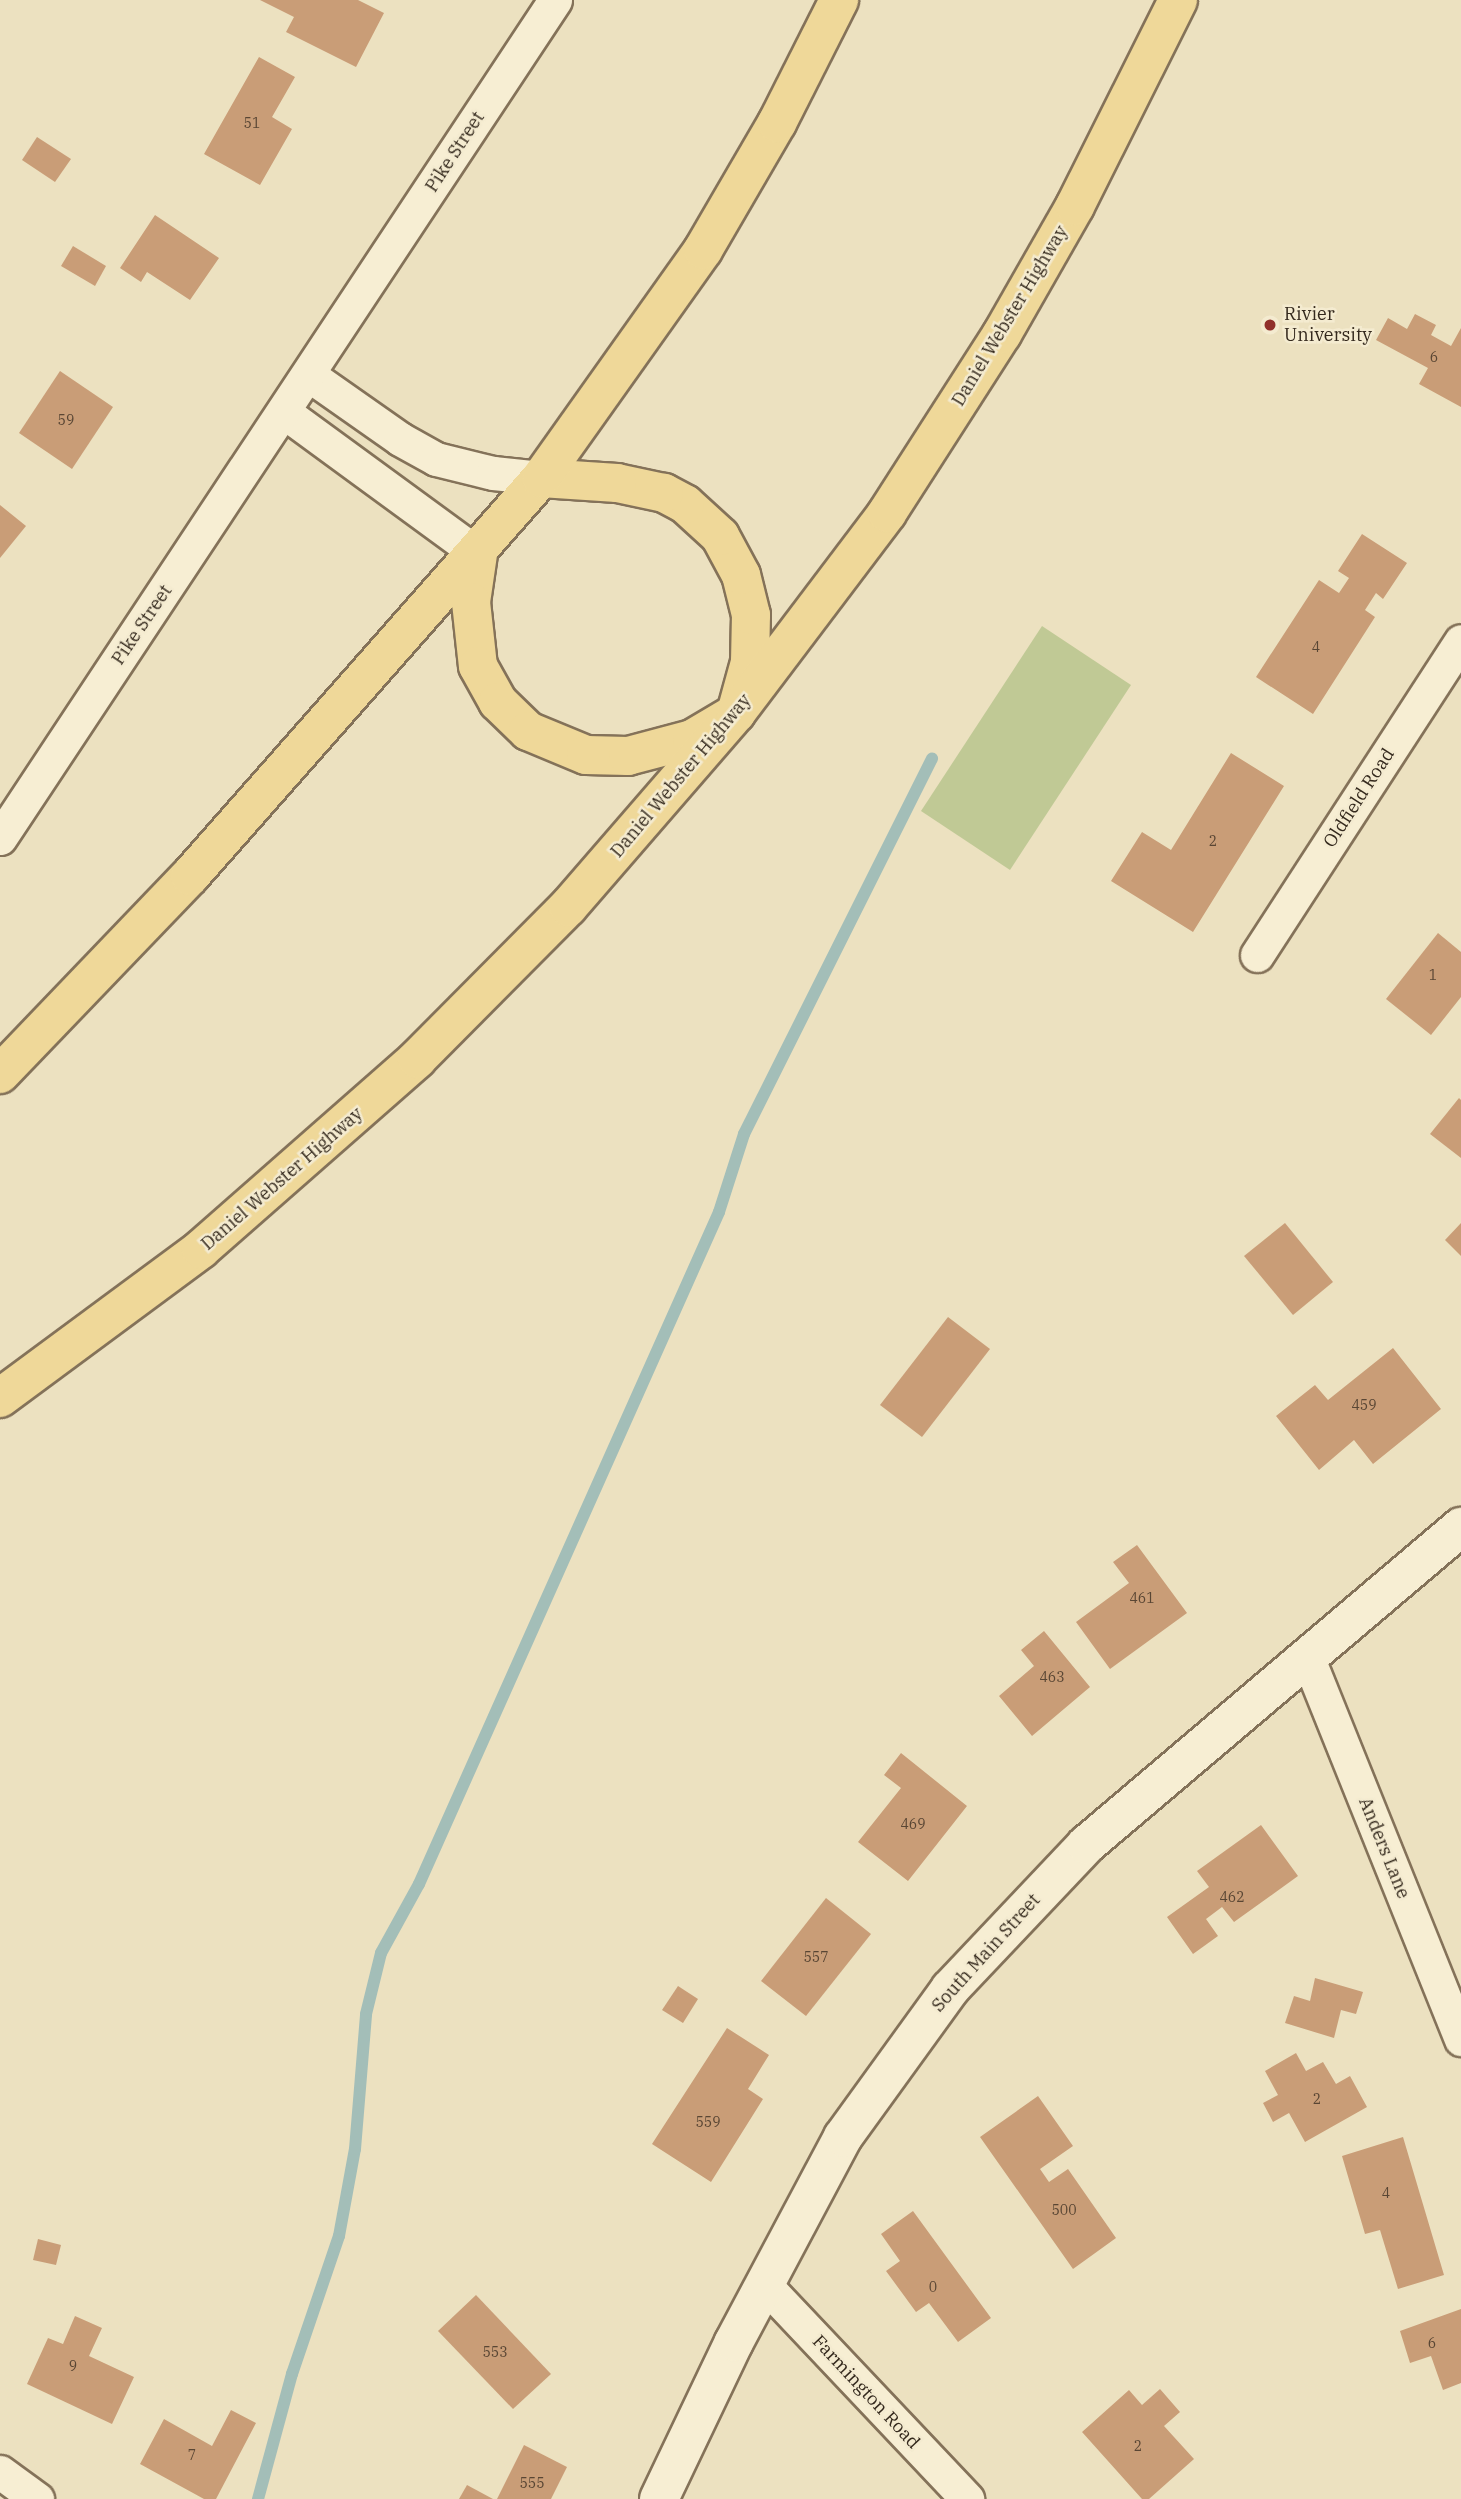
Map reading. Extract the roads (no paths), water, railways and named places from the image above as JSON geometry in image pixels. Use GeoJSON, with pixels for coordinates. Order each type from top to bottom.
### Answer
{"type":"FeatureCollection","features":[{"type":"Feature","properties":{"kind":"main road"},"geometry":{"type":"LineString","coordinates":[[0,1074],[190,876],[478,554],[541,478],[711,238],[800,82],[839,0]]}},
{"type":"Feature","properties":{"kind":"main road","name":"Daniel Webster Highway"},"geometry":{"type":"LineString","coordinates":[[0,1398],[201,1250],[417,1059],[568,907],[736,713],[887,513],[1002,334],[1081,195],[1178,0]]}},
{"type":"Feature","properties":{"kind":"main road"},"geometry":{"type":"LineString","coordinates":[[478,554],[471,602],[478,666],[498,702],[528,731],[586,755],[628,756],[692,739],[736,713],[750,662],[751,615],[741,575],[720,536],[685,504],[664,493],[617,483],[541,478]]}},
{"type":"Feature","properties":{"kind":"street","name":"Pike Street"},"geometry":{"type":"LineString","coordinates":[[0,838],[555,0]]}},
{"type":"Feature","properties":{"kind":"street"},"geometry":{"type":"LineString","coordinates":[[309,375],[400,439],[436,459],[493,474],[541,478]]}},
{"type":"Feature","properties":{"kind":"street"},"geometry":{"type":"LineString","coordinates":[[284,412],[478,554]]}},
{"type":"Feature","properties":{"kind":"street","name":"Oldfield Road"},"geometry":{"type":"LineString","coordinates":[[1257,955],[1461,641]]}},
{"type":"Feature","properties":{"kind":"street","name":"South Main Street"},"geometry":{"type":"LineString","coordinates":[[659,2499],[764,2284],[843,2137],[950,1989],[1086,1845],[1461,1527]]}},
{"type":"Feature","properties":{"kind":"street","name":"Anders Lane"},"geometry":{"type":"LineString","coordinates":[[1307,1656],[1461,2039]]}},
{"type":"Feature","properties":{"kind":"street","name":"Farmington Road"},"geometry":{"type":"LineString","coordinates":[[764,2284],[967,2499]]}},
{"type":"Feature","properties":{"kind":"street"},"geometry":{"type":"LineString","coordinates":[[0,2472],[37,2499]]}},
{"type":"Feature","properties":{"kind":"waterway"},"geometry":{"type":"LineString","coordinates":[[258,2499],[292,2374],[339,2236],[355,2149],[366,2014],[381,1953],[419,1884],[719,1212],[744,1134],[932,758]]}},
{"type":"Feature","properties":{"kind":"place","name":"Rivier University"},"geometry":{"type":"Point","coordinates":[1270,325]}}]}
